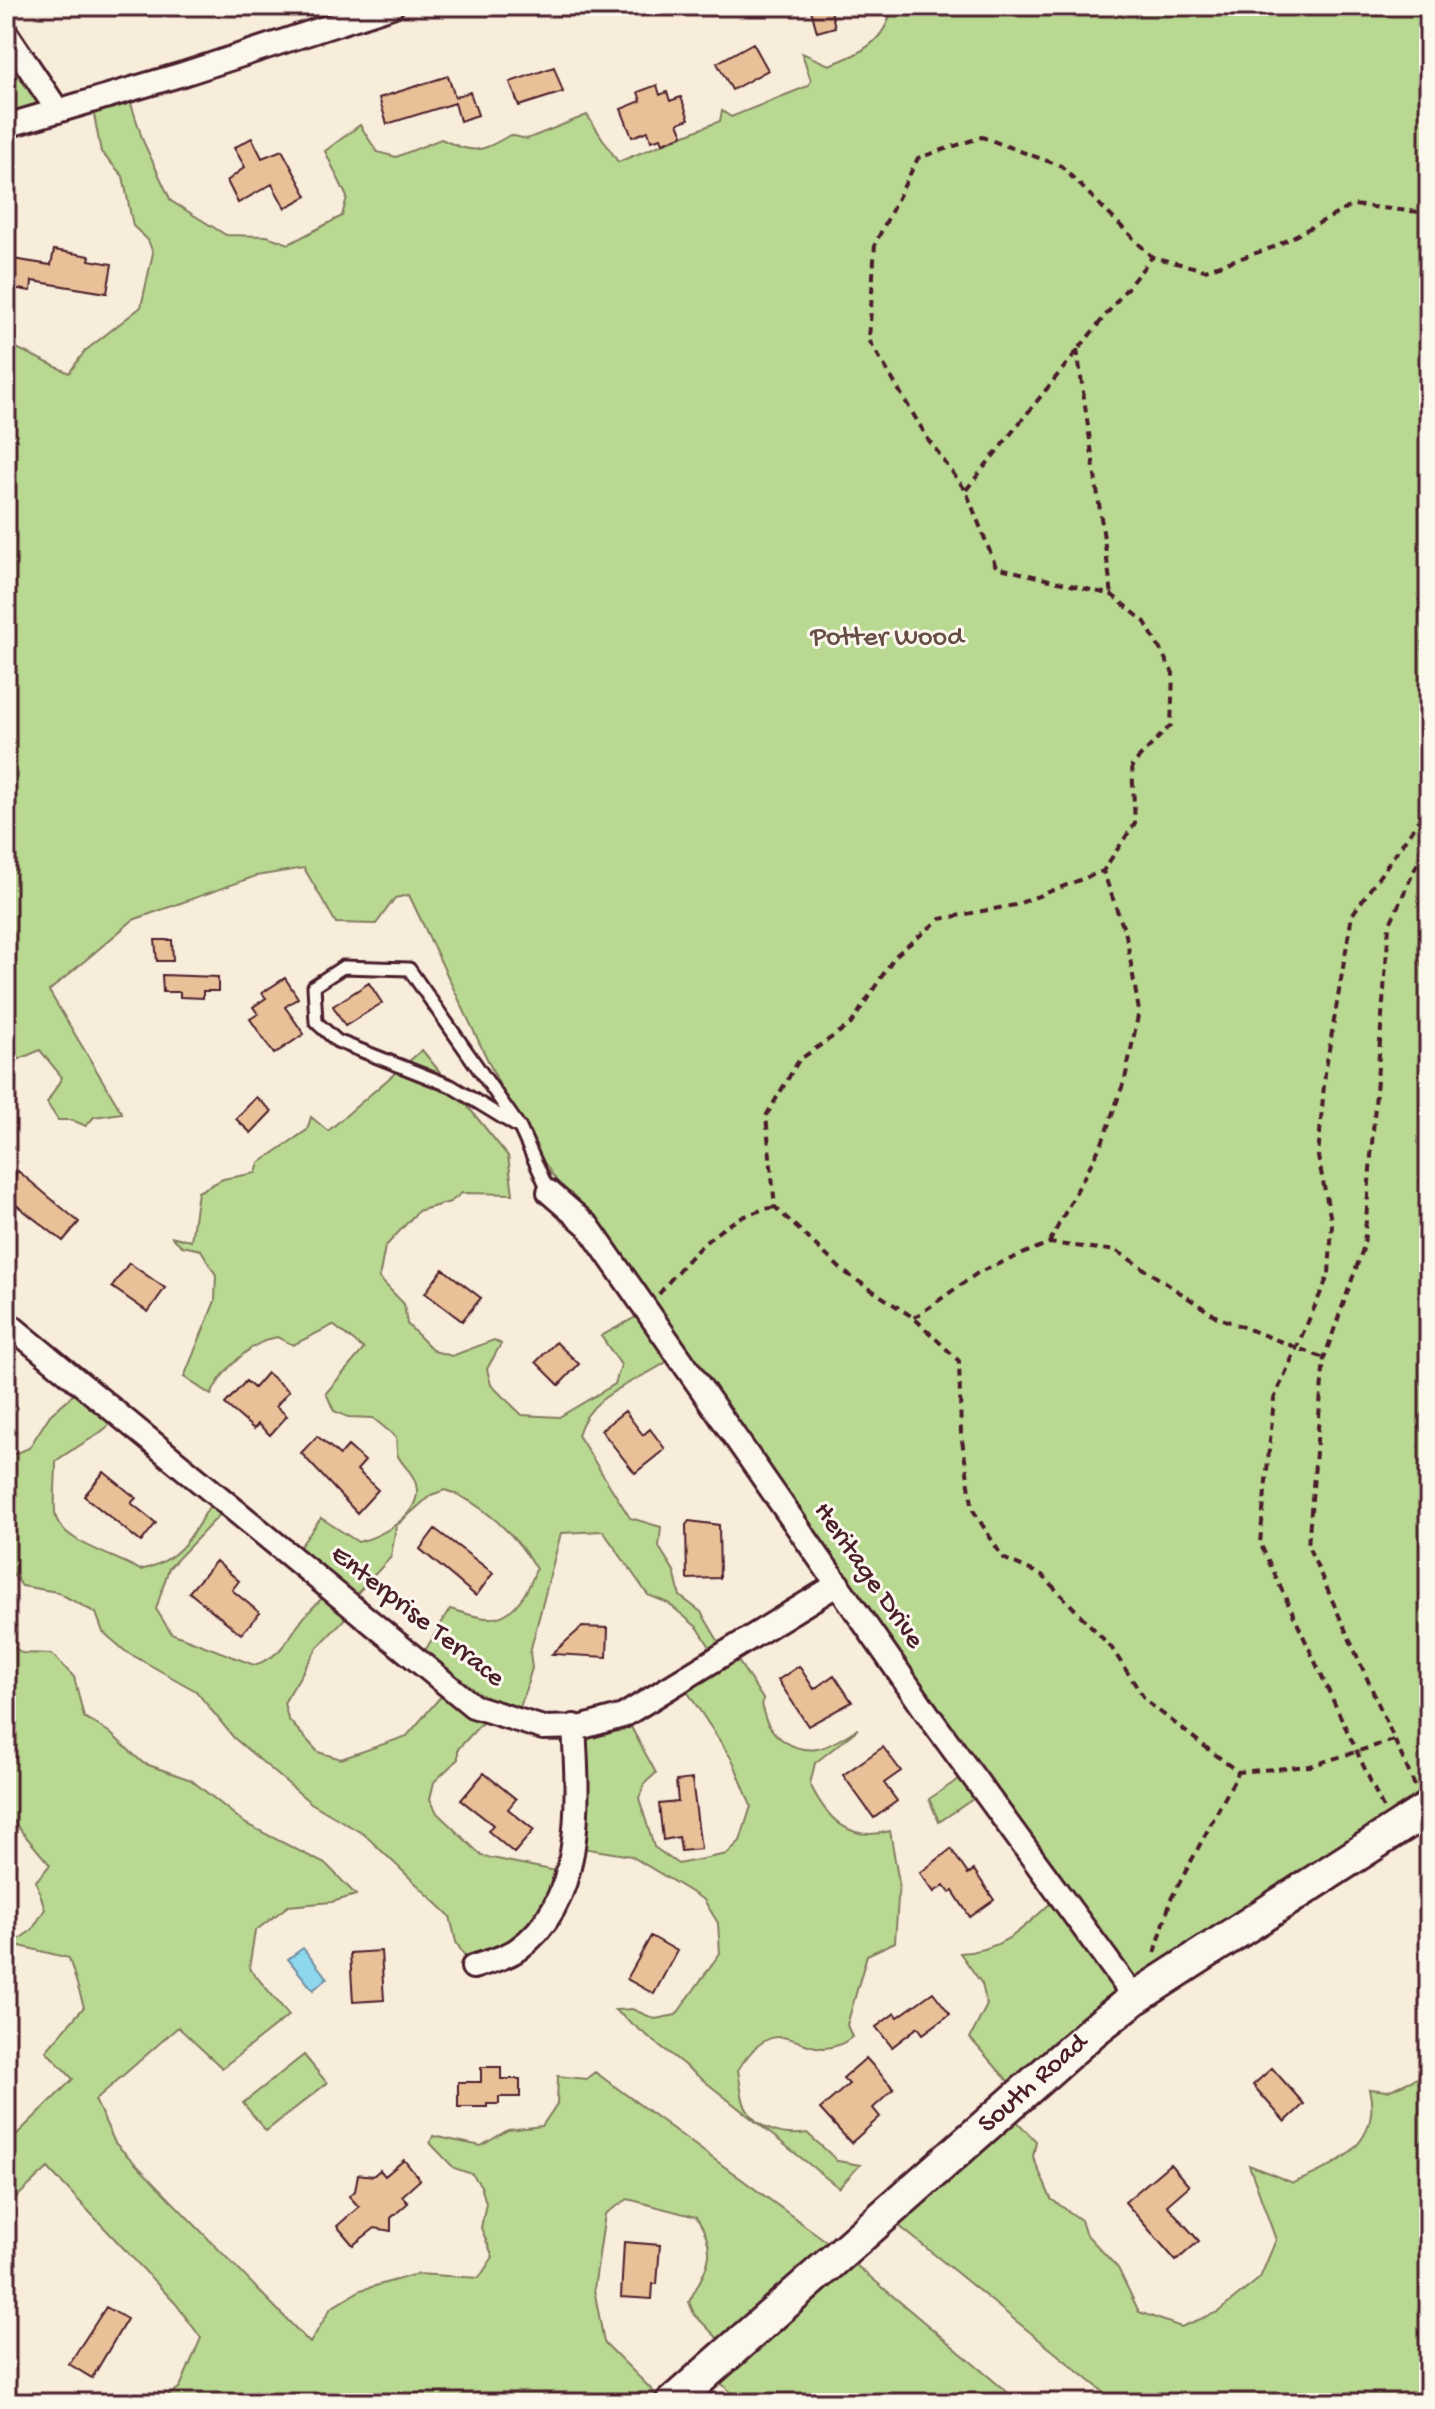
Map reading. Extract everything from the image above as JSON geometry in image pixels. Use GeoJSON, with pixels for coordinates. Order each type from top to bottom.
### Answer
{"type":"FeatureCollection","features":[{"type":"Feature","properties":{"kind":"street"},"geometry":{"type":"LineString","coordinates":[[6,126],[392,6]]}},
{"type":"Feature","properties":{"kind":"street"},"geometry":{"type":"LineString","coordinates":[[6,33],[58,111]]}},
{"type":"Feature","properties":{"kind":"street","name":"Heritage Drive"},"geometry":{"type":"LineString","coordinates":[[549,1192],[588,1226],[1050,1886],[1135,1998]]}},
{"type":"Feature","properties":{"kind":"street","name":"Enterprise Terrace"},"geometry":{"type":"LineString","coordinates":[[6,1322],[473,1706],[543,1728],[574,1726],[623,1716],[838,1584]]}},
{"type":"Feature","properties":{"kind":"street"},"geometry":{"type":"LineString","coordinates":[[473,1967],[517,1950],[538,1930],[562,1892],[579,1813],[574,1726]]}},
{"type":"Feature","properties":{"kind":"street","name":"South Road"},"geometry":{"type":"LineString","coordinates":[[672,2403],[995,2115],[1135,1998],[1428,1809]]}},
{"type":"Feature","properties":{"kind":"lane"},"geometry":{"type":"LineString","coordinates":[[520,1128],[451,1086],[337,1041],[316,1022],[314,986],[343,967],[409,969],[520,1128],[549,1192]]}},
{"type":"Feature","properties":{"kind":"path"},"geometry":{"type":"LineString","coordinates":[[1394,1740],[1310,1766],[1238,1772],[1146,1701],[1111,1647],[1042,1575],[1003,1558],[973,1510],[961,1434],[959,1361],[914,1318],[843,1271],[775,1207],[766,1116],[799,1060],[851,1024],[895,956],[940,919],[1015,905],[1103,871],[1135,823],[1132,765],[1171,725],[1173,673],[1145,622],[1112,595],[996,567],[966,491],[928,439],[869,340],[875,244],[918,158],[982,137],[1061,166],[1152,257],[1205,270],[1274,247],[1353,205],[1429,213]]}},
{"type":"Feature","properties":{"kind":"path"},"geometry":{"type":"LineString","coordinates":[[966,491],[1152,257]]}},
{"type":"Feature","properties":{"kind":"path"},"geometry":{"type":"LineString","coordinates":[[1077,349],[1112,595]]}},
{"type":"Feature","properties":{"kind":"path"},"geometry":{"type":"LineString","coordinates":[[1394,1832],[1260,1543],[1274,1399],[1329,1274],[1332,1225],[1318,1157],[1325,1073],[1352,915],[1429,806]]}},
{"type":"Feature","properties":{"kind":"path"},"geometry":{"type":"LineString","coordinates":[[1428,1809],[1308,1546],[1324,1358],[1364,1246],[1389,926],[1429,838]]}},
{"type":"Feature","properties":{"kind":"path"},"geometry":{"type":"LineString","coordinates":[[1049,1243],[1102,1143],[1125,1079],[1139,1011],[1126,935],[1103,871]]}},
{"type":"Feature","properties":{"kind":"path"},"geometry":{"type":"LineString","coordinates":[[646,1311],[696,1249],[750,1211],[775,1207]]}},
{"type":"Feature","properties":{"kind":"path"},"geometry":{"type":"LineString","coordinates":[[914,1318],[979,1272],[1049,1243],[1117,1251],[1217,1317],[1324,1358]]}},
{"type":"Feature","properties":{"kind":"path"},"geometry":{"type":"LineString","coordinates":[[1152,1963],[1171,1899],[1238,1772]]}},
{"type":"Feature","properties":{"kind":"green space","name":"Potter Wood"},"geometry":{"type":"Polygon","coordinates":[[[892,6],[1429,6],[1429,1809],[1016,2090],[970,2038],[987,2005],[982,1984],[960,1953],[1002,1942],[1057,1897],[985,1791],[939,1822],[929,1799],[968,1773],[676,1355],[619,1388],[594,1407],[578,1435],[630,1518],[661,1527],[659,1547],[674,1571],[680,1596],[701,1612],[723,1649],[731,1650],[763,1699],[765,1719],[778,1736],[796,1747],[817,1749],[858,1729],[815,1763],[810,1784],[824,1808],[841,1825],[863,1834],[890,1831],[899,1883],[895,1942],[867,1955],[847,2025],[852,2037],[835,2046],[820,2048],[782,2037],[768,2039],[754,2049],[738,2070],[744,2104],[758,2122],[781,2133],[807,2133],[838,2161],[860,2165],[839,2188],[615,2010],[632,2009],[655,2019],[676,2015],[720,1953],[718,1923],[704,1900],[631,1856],[576,1847],[575,1732],[625,1716],[656,1773],[645,1783],[639,1798],[654,1847],[678,1864],[727,1854],[740,1841],[751,1806],[733,1761],[681,1682],[715,1655],[698,1628],[668,1603],[648,1595],[603,1531],[561,1533],[530,1652],[532,1668],[517,1718],[490,1714],[458,1749],[458,1759],[434,1782],[430,1799],[437,1813],[482,1856],[566,1873],[540,1928],[472,1968],[456,1942],[450,1916],[365,1835],[311,1803],[234,1738],[196,1691],[125,1651],[103,1632],[96,1613],[57,1592],[22,1586],[6,1565],[6,1452],[15,1454],[29,1448],[50,1415],[84,1385],[119,1414],[98,1434],[56,1461],[55,1512],[58,1522],[66,1531],[90,1547],[140,1570],[155,1566],[177,1552],[194,1532],[216,1495],[229,1505],[169,1568],[156,1609],[171,1633],[254,1665],[270,1658],[329,1591],[294,1555],[321,1518],[358,1542],[377,1536],[405,1517],[416,1500],[417,1490],[412,1475],[398,1456],[396,1437],[373,1418],[348,1417],[334,1411],[326,1393],[364,1349],[333,1325],[293,1345],[277,1337],[257,1345],[230,1367],[211,1395],[184,1377],[215,1301],[216,1275],[201,1250],[182,1246],[171,1236],[191,1241],[198,1192],[223,1179],[256,1173],[259,1163],[307,1130],[311,1117],[328,1131],[422,1050],[508,1156],[513,1194],[462,1193],[450,1202],[418,1211],[385,1247],[379,1278],[404,1304],[407,1324],[434,1351],[452,1356],[494,1340],[501,1344],[487,1369],[491,1385],[522,1415],[559,1417],[615,1384],[621,1365],[601,1336],[647,1311],[520,1128],[409,895],[395,898],[376,924],[336,923],[304,868],[256,876],[133,920],[49,991],[122,1113],[94,1117],[86,1126],[72,1120],[58,1120],[47,1103],[62,1077],[40,1050],[6,1065],[6,343],[69,373],[85,351],[141,307],[153,253],[148,240],[133,226],[123,176],[101,152],[93,109],[127,91],[143,141],[171,201],[226,235],[267,236],[289,244],[342,216],[347,197],[325,151],[360,125],[377,152],[396,157],[441,139],[476,149],[510,135],[527,139],[587,115],[618,162],[720,121],[722,111],[731,117],[808,86],[811,81],[802,53],[829,65],[840,61],[870,45],[889,18],[892,6]],[[445,1490],[431,1495],[396,1526],[391,1557],[351,1600],[352,1611],[317,1648],[284,1703],[288,1719],[318,1752],[341,1759],[407,1736],[449,1687],[420,1659],[450,1609],[479,1617],[498,1617],[520,1601],[530,1585],[536,1569],[519,1544],[485,1511],[445,1490]]]}},
{"type":"Feature","properties":{"kind":"green space"},"geometry":{"type":"Polygon","coordinates":[[[6,47],[57,106],[6,125],[6,47]]]}},
{"type":"Feature","properties":{"kind":"green space"},"geometry":{"type":"Polygon","coordinates":[[[6,1624],[11,1645],[22,1653],[52,1654],[74,1677],[84,1717],[109,1732],[143,1763],[191,1780],[246,1824],[327,1865],[356,1895],[332,1902],[288,1906],[255,1931],[249,1968],[289,2015],[222,2068],[178,2027],[95,2100],[115,2143],[310,2343],[331,2308],[361,2290],[417,2274],[479,2278],[493,2257],[481,2228],[486,2203],[481,2186],[472,2174],[454,2168],[430,2143],[433,2136],[481,2146],[508,2130],[542,2126],[557,2104],[558,2076],[586,2079],[595,2072],[837,2249],[1020,2403],[741,2402],[707,2370],[728,2349],[694,2314],[689,2302],[708,2260],[708,2240],[703,2229],[696,2217],[628,2199],[605,2214],[594,2289],[604,2342],[665,2403],[267,2403],[255,2392],[237,2403],[159,2403],[180,2387],[201,2338],[176,2304],[48,2168],[6,2207],[6,2145],[73,2079],[46,2051],[84,2007],[69,1958],[12,1944],[32,1930],[45,1909],[36,1881],[50,1865],[6,1813],[6,1624]]]}},
{"type":"Feature","properties":{"kind":"green space"},"geometry":{"type":"Polygon","coordinates":[[[304,2055],[327,2083],[266,2131],[243,2103],[304,2055]]]}},
{"type":"Feature","properties":{"kind":"green space"},"geometry":{"type":"Polygon","coordinates":[[[1429,2073],[1429,2403],[1117,2403],[887,2216],[1003,2107],[1036,2141],[1033,2157],[1051,2199],[1081,2220],[1085,2233],[1118,2268],[1139,2312],[1181,2327],[1218,2312],[1260,2278],[1276,2240],[1249,2165],[1293,2183],[1325,2169],[1352,2150],[1362,2138],[1369,2124],[1369,2089],[1388,2091],[1429,2073]]]}},
{"type":"Feature","properties":{"kind":"water"},"geometry":{"type":"Polygon","coordinates":[[[303,1948],[327,1978],[313,1990],[288,1959],[303,1948]]]}},
{"type":"Feature","properties":{"kind":"building"},"geometry":{"type":"Polygon","coordinates":[[[810,6],[830,6],[835,27],[817,32],[810,6]]]}},
{"type":"Feature","properties":{"kind":"building"},"geometry":{"type":"Polygon","coordinates":[[[753,43],[768,70],[732,90],[717,63],[753,43]]]}},
{"type":"Feature","properties":{"kind":"building"},"geometry":{"type":"Polygon","coordinates":[[[554,67],[563,92],[519,106],[510,82],[554,67]]]}},
{"type":"Feature","properties":{"kind":"building"},"geometry":{"type":"Polygon","coordinates":[[[448,76],[455,97],[470,92],[478,115],[460,121],[455,103],[387,124],[379,98],[448,76]]]}},
{"type":"Feature","properties":{"kind":"building"},"geometry":{"type":"Polygon","coordinates":[[[657,85],[660,95],[667,92],[670,101],[681,97],[689,119],[678,123],[683,135],[663,143],[661,138],[651,141],[648,131],[632,137],[621,109],[641,101],[638,92],[657,85]]]}},
{"type":"Feature","properties":{"kind":"building"},"geometry":{"type":"Polygon","coordinates":[[[252,138],[262,158],[282,150],[307,196],[285,208],[272,184],[238,203],[227,181],[245,167],[234,148],[252,138]]]}},
{"type":"Feature","properties":{"kind":"building"},"geometry":{"type":"Polygon","coordinates":[[[54,250],[90,256],[89,260],[112,264],[107,293],[32,281],[31,291],[6,287],[6,258],[51,265],[54,250]]]}},
{"type":"Feature","properties":{"kind":"building"},"geometry":{"type":"Polygon","coordinates":[[[155,940],[172,940],[173,961],[157,961],[155,940]]]}},
{"type":"Feature","properties":{"kind":"building"},"geometry":{"type":"Polygon","coordinates":[[[162,975],[218,977],[218,991],[203,991],[203,998],[180,997],[180,992],[163,992],[162,975]]]}},
{"type":"Feature","properties":{"kind":"building"},"geometry":{"type":"Polygon","coordinates":[[[285,978],[298,998],[285,1007],[304,1034],[274,1054],[250,1019],[258,1014],[253,1007],[266,998],[262,993],[285,978]]]}},
{"type":"Feature","properties":{"kind":"building"},"geometry":{"type":"Polygon","coordinates":[[[369,983],[382,1003],[345,1026],[333,1006],[369,983]]]}},
{"type":"Feature","properties":{"kind":"building"},"geometry":{"type":"Polygon","coordinates":[[[256,1097],[272,1111],[251,1133],[236,1119],[256,1097]]]}},
{"type":"Feature","properties":{"kind":"building"},"geometry":{"type":"Polygon","coordinates":[[[18,1171],[79,1222],[63,1241],[6,1197],[6,1184],[18,1171]]]}},
{"type":"Feature","properties":{"kind":"building"},"geometry":{"type":"Polygon","coordinates":[[[129,1263],[165,1288],[148,1312],[112,1287],[129,1263]]]}},
{"type":"Feature","properties":{"kind":"building"},"geometry":{"type":"Polygon","coordinates":[[[443,1269],[481,1298],[462,1321],[425,1293],[443,1269]]]}},
{"type":"Feature","properties":{"kind":"building"},"geometry":{"type":"Polygon","coordinates":[[[556,1342],[579,1364],[559,1385],[536,1362],[556,1342]]]}},
{"type":"Feature","properties":{"kind":"building"},"geometry":{"type":"Polygon","coordinates":[[[267,1373],[289,1391],[276,1406],[287,1416],[270,1435],[258,1424],[254,1429],[225,1404],[246,1381],[254,1388],[267,1373]]]}},
{"type":"Feature","properties":{"kind":"building"},"geometry":{"type":"Polygon","coordinates":[[[625,1411],[643,1435],[650,1429],[665,1449],[635,1473],[601,1430],[625,1411]]]}},
{"type":"Feature","properties":{"kind":"building"},"geometry":{"type":"Polygon","coordinates":[[[317,1436],[340,1455],[348,1446],[365,1461],[357,1470],[378,1490],[357,1513],[301,1453],[317,1436]]]}},
{"type":"Feature","properties":{"kind":"building"},"geometry":{"type":"Polygon","coordinates":[[[104,1472],[136,1498],[131,1503],[156,1523],[141,1542],[84,1496],[104,1472]]]}},
{"type":"Feature","properties":{"kind":"building"},"geometry":{"type":"Polygon","coordinates":[[[689,1521],[719,1525],[720,1578],[687,1579],[686,1525],[689,1521]]]}},
{"type":"Feature","properties":{"kind":"building"},"geometry":{"type":"Polygon","coordinates":[[[435,1529],[493,1573],[476,1596],[420,1549],[435,1529]]]}},
{"type":"Feature","properties":{"kind":"building"},"geometry":{"type":"Polygon","coordinates":[[[216,1561],[239,1581],[232,1590],[260,1613],[241,1634],[189,1592],[216,1561]]]}},
{"type":"Feature","properties":{"kind":"building"},"geometry":{"type":"Polygon","coordinates":[[[582,1627],[608,1628],[607,1657],[552,1654],[582,1627]]]}},
{"type":"Feature","properties":{"kind":"building"},"geometry":{"type":"Polygon","coordinates":[[[799,1666],[814,1689],[834,1675],[852,1702],[808,1726],[778,1680],[799,1666]]]}},
{"type":"Feature","properties":{"kind":"building"},"geometry":{"type":"Polygon","coordinates":[[[883,1747],[901,1771],[884,1783],[897,1801],[874,1818],[843,1775],[883,1747]]]}},
{"type":"Feature","properties":{"kind":"building"},"geometry":{"type":"Polygon","coordinates":[[[484,1773],[516,1799],[508,1809],[534,1830],[514,1853],[488,1831],[493,1825],[461,1800],[484,1773]]]}},
{"type":"Feature","properties":{"kind":"building"},"geometry":{"type":"Polygon","coordinates":[[[692,1779],[701,1849],[681,1851],[679,1837],[663,1840],[659,1804],[678,1802],[676,1781],[692,1779]]]}},
{"type":"Feature","properties":{"kind":"building"},"geometry":{"type":"Polygon","coordinates":[[[951,1849],[968,1874],[974,1870],[994,1900],[970,1917],[953,1891],[950,1893],[944,1885],[934,1892],[920,1873],[951,1849]]]}},
{"type":"Feature","properties":{"kind":"building"},"geometry":{"type":"Polygon","coordinates":[[[651,1936],[677,1951],[654,1994],[627,1979],[651,1936]]]}},
{"type":"Feature","properties":{"kind":"building"},"geometry":{"type":"Polygon","coordinates":[[[381,1951],[384,2000],[353,2002],[350,1953],[381,1951]]]}},
{"type":"Feature","properties":{"kind":"building"},"geometry":{"type":"Polygon","coordinates":[[[933,1992],[950,2014],[923,2034],[918,2027],[892,2047],[876,2027],[895,2013],[898,2017],[933,1992]]]}},
{"type":"Feature","properties":{"kind":"building"},"geometry":{"type":"Polygon","coordinates":[[[866,2058],[894,2089],[873,2108],[880,2117],[851,2143],[820,2109],[849,2084],[843,2078],[866,2058]]]}},
{"type":"Feature","properties":{"kind":"building"},"geometry":{"type":"Polygon","coordinates":[[[481,2067],[501,2067],[501,2079],[520,2079],[520,2097],[499,2097],[499,2104],[487,2104],[487,2107],[458,2107],[458,2082],[481,2082],[481,2067]]]}},
{"type":"Feature","properties":{"kind":"building"},"geometry":{"type":"Polygon","coordinates":[[[1272,2068],[1304,2104],[1285,2122],[1253,2085],[1272,2068]]]}},
{"type":"Feature","properties":{"kind":"building"},"geometry":{"type":"Polygon","coordinates":[[[404,2160],[420,2180],[402,2196],[408,2203],[391,2218],[391,2231],[375,2228],[353,2245],[337,2226],[359,2207],[349,2196],[355,2191],[358,2174],[373,2176],[380,2170],[385,2176],[404,2160]]]}},
{"type":"Feature","properties":{"kind":"building"},"geometry":{"type":"Polygon","coordinates":[[[1170,2164],[1189,2186],[1167,2205],[1199,2241],[1176,2261],[1125,2202],[1170,2164]]]}},
{"type":"Feature","properties":{"kind":"building"},"geometry":{"type":"Polygon","coordinates":[[[624,2242],[660,2245],[657,2284],[653,2284],[652,2299],[621,2297],[624,2242]]]}},
{"type":"Feature","properties":{"kind":"building"},"geometry":{"type":"Polygon","coordinates":[[[106,2307],[127,2319],[92,2378],[69,2364],[106,2307]]]}}]}
